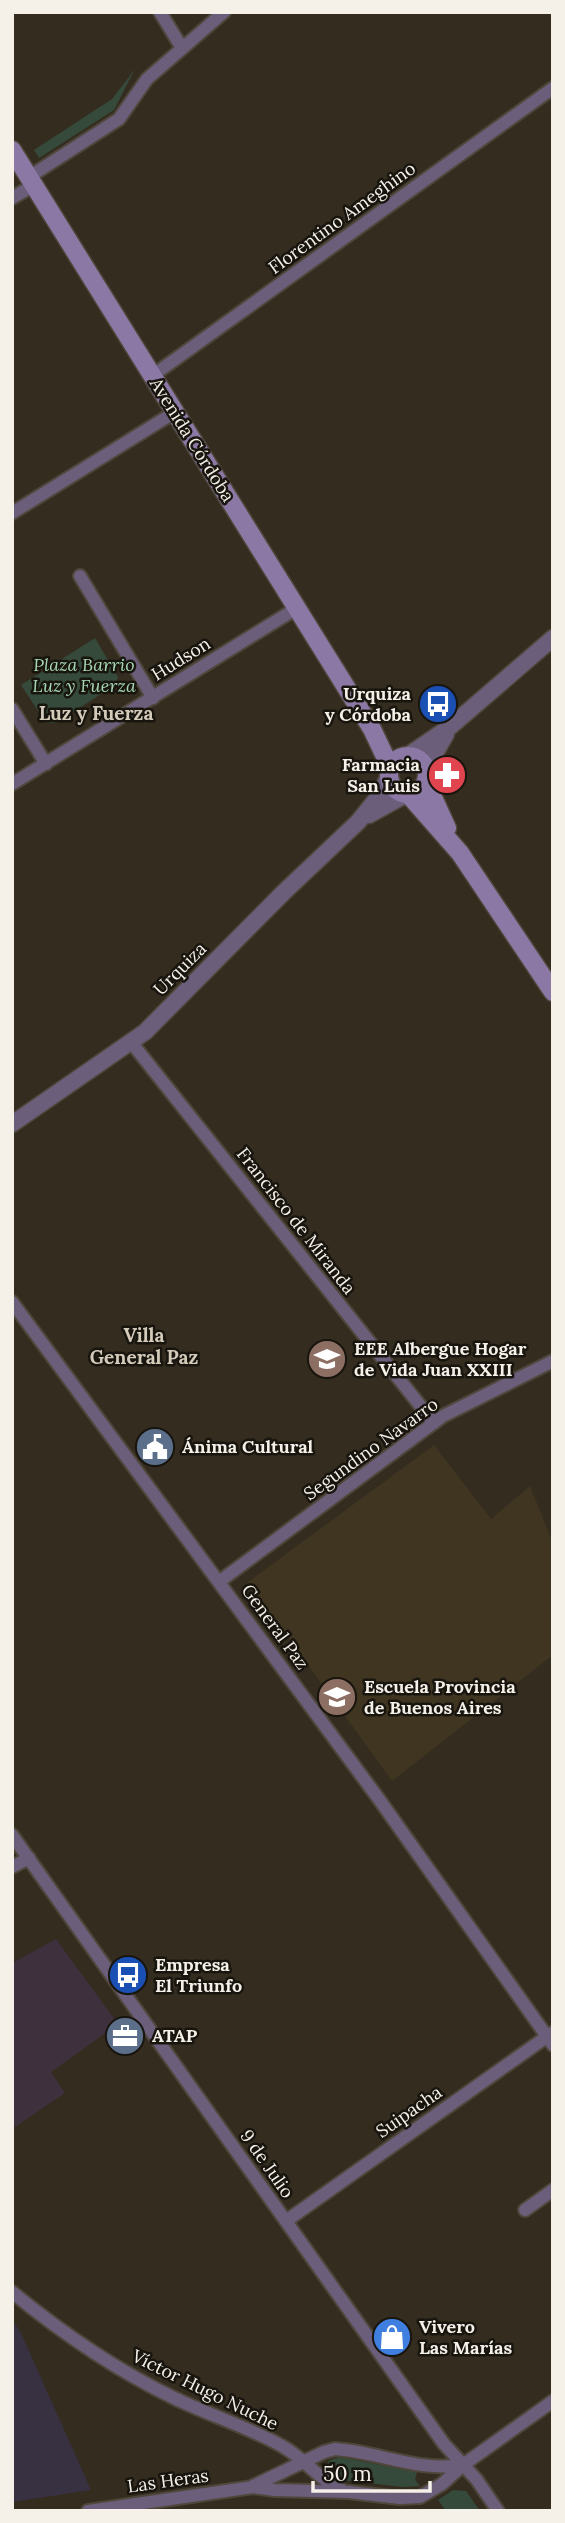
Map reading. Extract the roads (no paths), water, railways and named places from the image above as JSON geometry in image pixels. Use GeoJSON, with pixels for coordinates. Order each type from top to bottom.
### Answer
{"type":"FeatureCollection","features":[{"type":"Feature","properties":{"kind":"main road","name":"Avenida Córdoba"},"geometry":{"type":"LineString","coordinates":[[12,150],[372,729],[397,764]]}},
{"type":"Feature","properties":{"kind":"main road"},"geometry":{"type":"LineString","coordinates":[[460,853],[421,761],[397,764],[392,788],[407,795],[460,853],[553,992]]}},
{"type":"Feature","properties":{"kind":"main road"},"geometry":{"type":"LineString","coordinates":[[407,795],[419,791],[426,775]]}},
{"type":"Feature","properties":{"kind":"street"},"geometry":{"type":"LineString","coordinates":[[160,12],[182,48]]}},
{"type":"Feature","properties":{"kind":"street"},"geometry":{"type":"LineString","coordinates":[[12,198],[31,181],[119,119],[147,79],[224,12]]}},
{"type":"Feature","properties":{"kind":"street","name":"Florentino Ameghino"},"geometry":{"type":"LineString","coordinates":[[152,376],[553,88]]}},
{"type":"Feature","properties":{"kind":"street"},"geometry":{"type":"LineString","coordinates":[[12,513],[175,412]]}},
{"type":"Feature","properties":{"kind":"street"},"geometry":{"type":"LineString","coordinates":[[80,576],[153,698]]}},
{"type":"Feature","properties":{"kind":"street","name":"Hudson"},"geometry":{"type":"LineString","coordinates":[[12,785],[297,608]]}},
{"type":"Feature","properties":{"kind":"street","name":"Urquiza"},"geometry":{"type":"LineString","coordinates":[[12,1124],[145,1032],[284,892],[359,822],[379,796],[397,764],[452,726],[553,638]]}},
{"type":"Feature","properties":{"kind":"street"},"geometry":{"type":"LineString","coordinates":[[12,709],[46,764]]}},
{"type":"Feature","properties":{"kind":"street","name":"Urquiza"},"geometry":{"type":"LineString","coordinates":[[426,775],[452,726]]}},
{"type":"Feature","properties":{"kind":"street","name":"Urquiza"},"geometry":{"type":"LineString","coordinates":[[359,822],[407,795]]}},
{"type":"Feature","properties":{"kind":"street","name":"Francisco de Miranda"},"geometry":{"type":"LineString","coordinates":[[131,1042],[434,1423]]}},
{"type":"Feature","properties":{"kind":"street","name":"General Paz"},"geometry":{"type":"LineString","coordinates":[[12,1302],[220,1581],[551,2038]]}},
{"type":"Feature","properties":{"kind":"street","name":"Segundino Navarro"},"geometry":{"type":"LineString","coordinates":[[220,1581],[443,1416],[553,1361]]}},
{"type":"Feature","properties":{"kind":"street","name":"9 de Julio"},"geometry":{"type":"LineString","coordinates":[[12,1835],[444,2444],[498,2511]]}},
{"type":"Feature","properties":{"kind":"street"},"geometry":{"type":"LineString","coordinates":[[12,1867],[29,1858]]}},
{"type":"Feature","properties":{"kind":"street","name":"Suipacha"},"geometry":{"type":"LineString","coordinates":[[286,2221],[551,2038]]}},
{"type":"Feature","properties":{"kind":"street"},"geometry":{"type":"LineString","coordinates":[[524,2210],[553,2190]]}},
{"type":"Feature","properties":{"kind":"street","name":"Víctor Hugo Nuche"},"geometry":{"type":"LineString","coordinates":[[12,2292],[84,2346],[141,2381],[201,2411],[282,2446],[330,2483],[349,2492]]}},
{"type":"Feature","properties":{"kind":"street","name":"Las Heras"},"geometry":{"type":"LineString","coordinates":[[253,2487],[349,2492],[400,2498],[420,2497],[442,2484],[463,2465],[553,2401]]}},
{"type":"Feature","properties":{"kind":"street","name":"Las Heras"},"geometry":{"type":"LineString","coordinates":[[88,2511],[171,2505],[253,2487],[335,2449],[432,2468],[463,2465]]}},
{"type":"Feature","properties":{"kind":"place","name":"Urquiza y Córdoba"},"geometry":{"type":"Point","coordinates":[438,704]}},
{"type":"Feature","properties":{"kind":"place","name":"Farmacia San Luis"},"geometry":{"type":"Point","coordinates":[447,775]}},
{"type":"Feature","properties":{"kind":"place","name":"EEE Albergue Hogar de Vida Juan XXIII"},"geometry":{"type":"Point","coordinates":[327,1359]}},
{"type":"Feature","properties":{"kind":"place","name":"Ánima Cultural"},"geometry":{"type":"Point","coordinates":[155,1447]}},
{"type":"Feature","properties":{"kind":"place","name":"Escuela Provincia de Buenos Aires"},"geometry":{"type":"Point","coordinates":[337,1697]}},
{"type":"Feature","properties":{"kind":"place","name":"Empresa El Triunfo"},"geometry":{"type":"Point","coordinates":[128,1975]}},
{"type":"Feature","properties":{"kind":"place","name":"ATAP"},"geometry":{"type":"Point","coordinates":[125,2036]}},
{"type":"Feature","properties":{"kind":"place","name":"Vivero Las Marías"},"geometry":{"type":"Point","coordinates":[392,2337]}},
{"type":"Feature","properties":{"kind":"district","name":"Luz y Fuerza"},"geometry":{"type":"Point","coordinates":[96,713]}},
{"type":"Feature","properties":{"kind":"district","name":"Villa General Paz"},"geometry":{"type":"Point","coordinates":[144,1346]}},
{"type":"Feature","properties":{"kind":"park label","name":"Plaza Barrio Luz y Fuerza"},"geometry":{"type":"Point","coordinates":[84,675]}}]}
